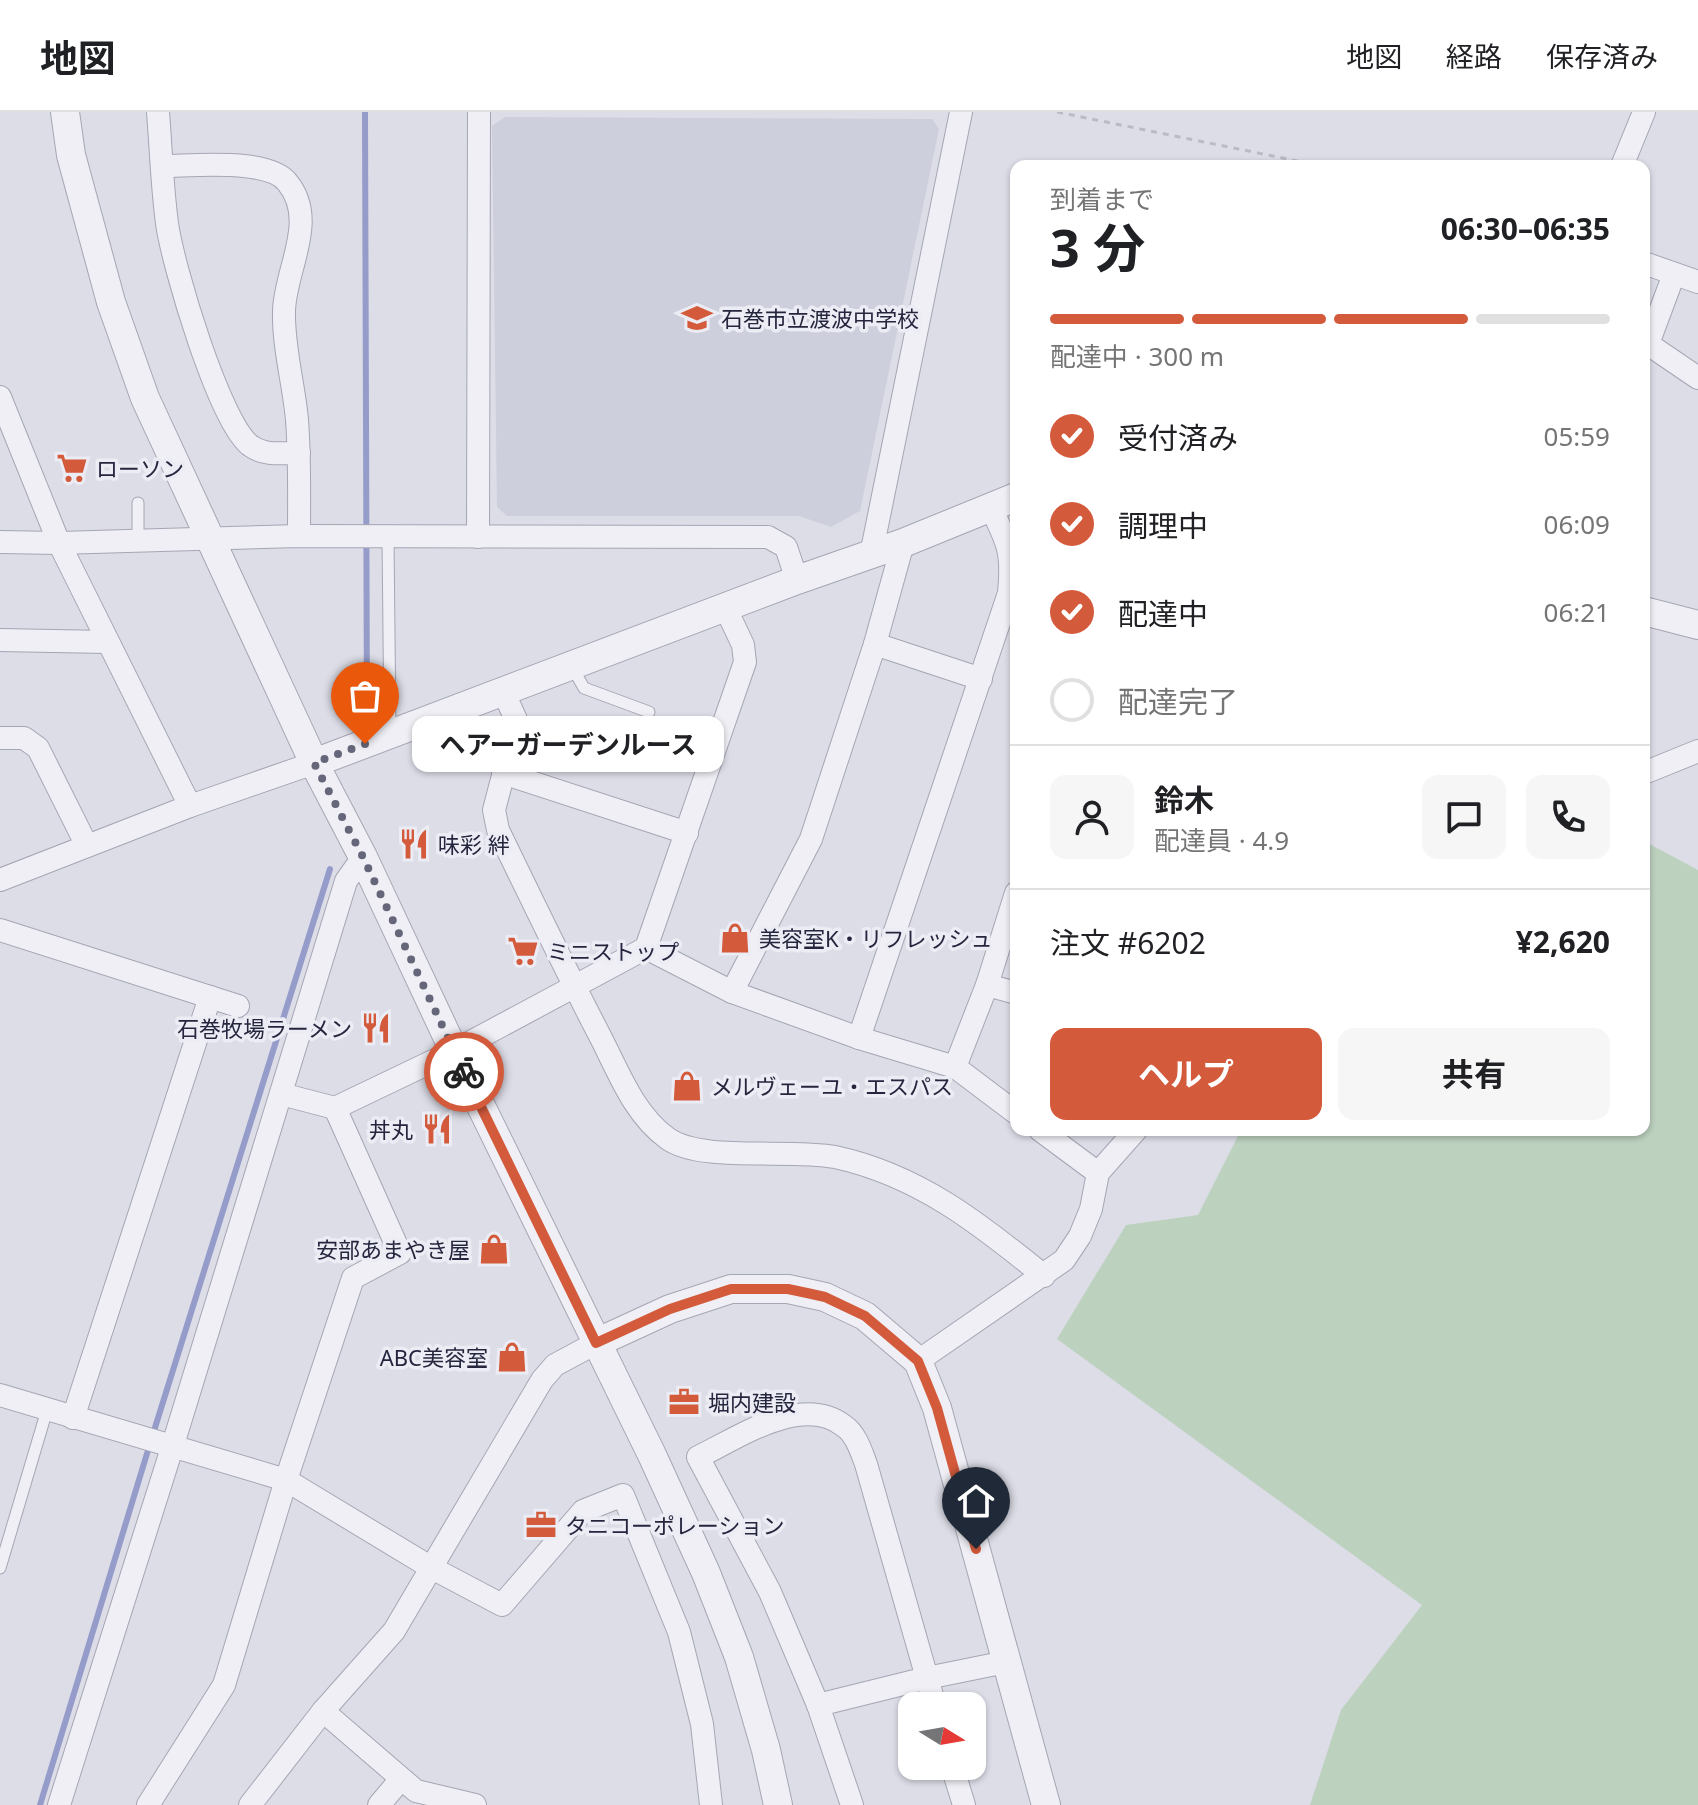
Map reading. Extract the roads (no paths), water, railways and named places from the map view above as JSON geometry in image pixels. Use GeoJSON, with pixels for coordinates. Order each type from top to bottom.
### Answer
{"type":"FeatureCollection","features":[{"type":"Feature","properties":{"kind":"street"},"geometry":{"type":"LineString","coordinates":[[65,112],[71,155],[111,302],[145,398],[314,763],[363,857],[454,1051],[652,1455],[724,1614],[766,1750],[778,1805]]}},
{"type":"Feature","properties":{"kind":"street"},"geometry":{"type":"LineString","coordinates":[[158,112],[167,224],[177,268],[217,391],[247,444],[268,453],[299,453]]}},
{"type":"Feature","properties":{"kind":"street"},"geometry":{"type":"LineString","coordinates":[[478,537],[479,112]]}},
{"type":"Feature","properties":{"kind":"street"},"geometry":{"type":"LineString","coordinates":[[871,555],[961,112]]}},
{"type":"Feature","properties":{"kind":"street"},"geometry":{"type":"LineString","coordinates":[[1624,160],[1644,112]]}},
{"type":"Feature","properties":{"kind":"street"},"geometry":{"type":"LineString","coordinates":[[163,166],[259,167],[286,180],[296,198],[300,218],[299,240],[284,311],[299,453],[299,536]]}},
{"type":"Feature","properties":{"kind":"street"},"geometry":{"type":"LineString","coordinates":[[1650,265],[1698,282]]}},
{"type":"Feature","properties":{"kind":"street"},"geometry":{"type":"LineString","coordinates":[[1650,339],[1674,274]]}},
{"type":"Feature","properties":{"kind":"street"},"geometry":{"type":"LineString","coordinates":[[1650,345],[1698,378]]}},
{"type":"Feature","properties":{"kind":"street"},"geometry":{"type":"LineString","coordinates":[[0,397],[5,424],[59,543],[190,806]]}},
{"type":"Feature","properties":{"kind":"street"},"geometry":{"type":"LineString","coordinates":[[0,880],[190,806],[504,693],[797,580],[903,543],[1004,502],[1010,550]]}},
{"type":"Feature","properties":{"kind":"street"},"geometry":{"type":"LineString","coordinates":[[0,542],[299,536],[768,537],[786,547],[797,580]]}},
{"type":"Feature","properties":{"kind":"street"},"geometry":{"type":"LineString","coordinates":[[732,992],[811,839],[875,644],[903,543]]}},
{"type":"Feature","properties":{"kind":"street"},"geometry":{"type":"LineString","coordinates":[[859,1038],[1010,599]]}},
{"type":"Feature","properties":{"kind":"street"},"geometry":{"type":"LineString","coordinates":[[281,1094],[335,1108],[454,1051],[646,948],[745,662],[743,645],[726,609]]}},
{"type":"Feature","properties":{"kind":"street"},"geometry":{"type":"LineString","coordinates":[[1650,613],[1698,625]]}},
{"type":"Feature","properties":{"kind":"street"},"geometry":{"type":"LineString","coordinates":[[0,640],[107,642]]}},
{"type":"Feature","properties":{"kind":"street"},"geometry":{"type":"LineString","coordinates":[[875,644],[981,679]]}},
{"type":"Feature","properties":{"kind":"street"},"geometry":{"type":"LineString","coordinates":[[504,693],[517,722],[494,810],[498,830],[637,1108],[667,1139],[686,1148],[834,1157],[888,1172],[917,1184],[1000,1240],[1044,1276]]}},
{"type":"Feature","properties":{"kind":"street"},"geometry":{"type":"LineString","coordinates":[[0,738],[24,738],[38,748],[87,846]]}},
{"type":"Feature","properties":{"kind":"street"},"geometry":{"type":"LineString","coordinates":[[1650,771],[1698,751]]}},
{"type":"Feature","properties":{"kind":"street"},"geometry":{"type":"LineString","coordinates":[[503,773],[687,833]]}},
{"type":"Feature","properties":{"kind":"street"},"geometry":{"type":"LineString","coordinates":[[59,1805],[346,881],[363,857]]}},
{"type":"Feature","properties":{"kind":"street"},"geometry":{"type":"LineString","coordinates":[[955,1067],[987,985],[1010,912]]}},
{"type":"Feature","properties":{"kind":"street"},"geometry":{"type":"LineString","coordinates":[[0,930],[238,1006]]}},
{"type":"Feature","properties":{"kind":"street"},"geometry":{"type":"LineString","coordinates":[[646,948],[732,992],[859,1038],[955,1067],[1010,1108]]}},
{"type":"Feature","properties":{"kind":"street"},"geometry":{"type":"LineString","coordinates":[[987,985],[1010,991]]}},
{"type":"Feature","properties":{"kind":"street"},"geometry":{"type":"LineString","coordinates":[[73,1418],[210,997]]}},
{"type":"Feature","properties":{"kind":"street"},"geometry":{"type":"LineString","coordinates":[[148,1805],[224,1685],[286,1480],[353,1278],[400,1253],[335,1108]]}},
{"type":"Feature","properties":{"kind":"street"},"geometry":{"type":"LineString","coordinates":[[1048,1136],[1098,1173]]}},
{"type":"Feature","properties":{"kind":"street"},"geometry":{"type":"LineString","coordinates":[[918,1361],[1064,1260],[1080,1236],[1091,1209],[1098,1173],[1131,1136]]}},
{"type":"Feature","properties":{"kind":"street"},"geometry":{"type":"LineString","coordinates":[[250,1805],[323,1711],[394,1631],[542,1380],[555,1365],[670,1309],[731,1289],[788,1289],[825,1297],[865,1316],[918,1361],[937,1408],[1046,1805]]}},
{"type":"Feature","properties":{"kind":"street"},"geometry":{"type":"LineString","coordinates":[[0,1395],[286,1480],[430,1567],[502,1605],[583,1511],[623,1495],[679,1632],[702,1724],[711,1805]]}},
{"type":"Feature","properties":{"kind":"street"},"geometry":{"type":"LineString","coordinates":[[852,1805],[818,1705],[770,1592],[698,1457],[787,1414],[809,1414],[845,1426],[866,1464],[931,1692]]}},
{"type":"Feature","properties":{"kind":"street"},"geometry":{"type":"LineString","coordinates":[[818,1705],[1006,1662]]}},
{"type":"Feature","properties":{"kind":"street"},"geometry":{"type":"LineString","coordinates":[[323,1711],[416,1791],[475,1805]]}},
{"type":"Feature","properties":{"kind":"street"},"geometry":{"type":"LineString","coordinates":[[379,1805],[401,1779]]}},
{"type":"Feature","properties":{"kind":"street"},"geometry":{"type":"LineString","coordinates":[[956,1780],[964,1805]]}},
{"type":"Feature","properties":{"kind":"lane"},"geometry":{"type":"LineString","coordinates":[[138,503],[138,539]]}},
{"type":"Feature","properties":{"kind":"lane"},"geometry":{"type":"LineString","coordinates":[[384,537],[390,735]]}},
{"type":"Feature","properties":{"kind":"lane"},"geometry":{"type":"LineString","coordinates":[[571,667],[584,688],[649,712]]}},
{"type":"Feature","properties":{"kind":"lane"},"geometry":{"type":"LineString","coordinates":[[0,1568],[47,1410]]}},
{"type":"Feature","properties":{"kind":"waterway"},"geometry":{"type":"LineString","coordinates":[[365,112],[367,728]]}},
{"type":"Feature","properties":{"kind":"waterway"},"geometry":{"type":"LineString","coordinates":[[153,1434],[330,869]]}},
{"type":"Feature","properties":{"kind":"waterway"},"geometry":{"type":"LineString","coordinates":[[40,1805],[149,1447]]}},
{"type":"Feature","properties":{"kind":"place","name":"石巻市立渡波中学校"},"geometry":{"type":"Point","coordinates":[697,318]}},
{"type":"Feature","properties":{"kind":"place","name":"ローソン"},"geometry":{"type":"Point","coordinates":[72,468]}},
{"type":"Feature","properties":{"kind":"place","name":"ヘアーガーデンルース"},"geometry":{"type":"Point","coordinates":[365,744]}},
{"type":"Feature","properties":{"kind":"place","name":"味彩 絆"},"geometry":{"type":"Point","coordinates":[414,844]}},
{"type":"Feature","properties":{"kind":"place","name":"美容室K・リフレッシュ"},"geometry":{"type":"Point","coordinates":[735,938]}},
{"type":"Feature","properties":{"kind":"place","name":"ミニストップ"},"geometry":{"type":"Point","coordinates":[523,951]}},
{"type":"Feature","properties":{"kind":"place","name":"石巻牧場ラーメン"},"geometry":{"type":"Point","coordinates":[376,1028]}},
{"type":"Feature","properties":{"kind":"place","name":"メルヴェーユ・エスパス"},"geometry":{"type":"Point","coordinates":[687,1086]}},
{"type":"Feature","properties":{"kind":"place","name":"丼丸"},"geometry":{"type":"Point","coordinates":[437,1129]}},
{"type":"Feature","properties":{"kind":"place","name":"安部あまやき屋"},"geometry":{"type":"Point","coordinates":[494,1249]}},
{"type":"Feature","properties":{"kind":"place","name":"ABC美容室"},"geometry":{"type":"Point","coordinates":[512,1357]}},
{"type":"Feature","properties":{"kind":"place","name":"堀内建設"},"geometry":{"type":"Point","coordinates":[684,1402]}},
{"type":"Feature","properties":{"kind":"place","name":"タニコーポレーション"},"geometry":{"type":"Point","coordinates":[541,1525]}}]}
